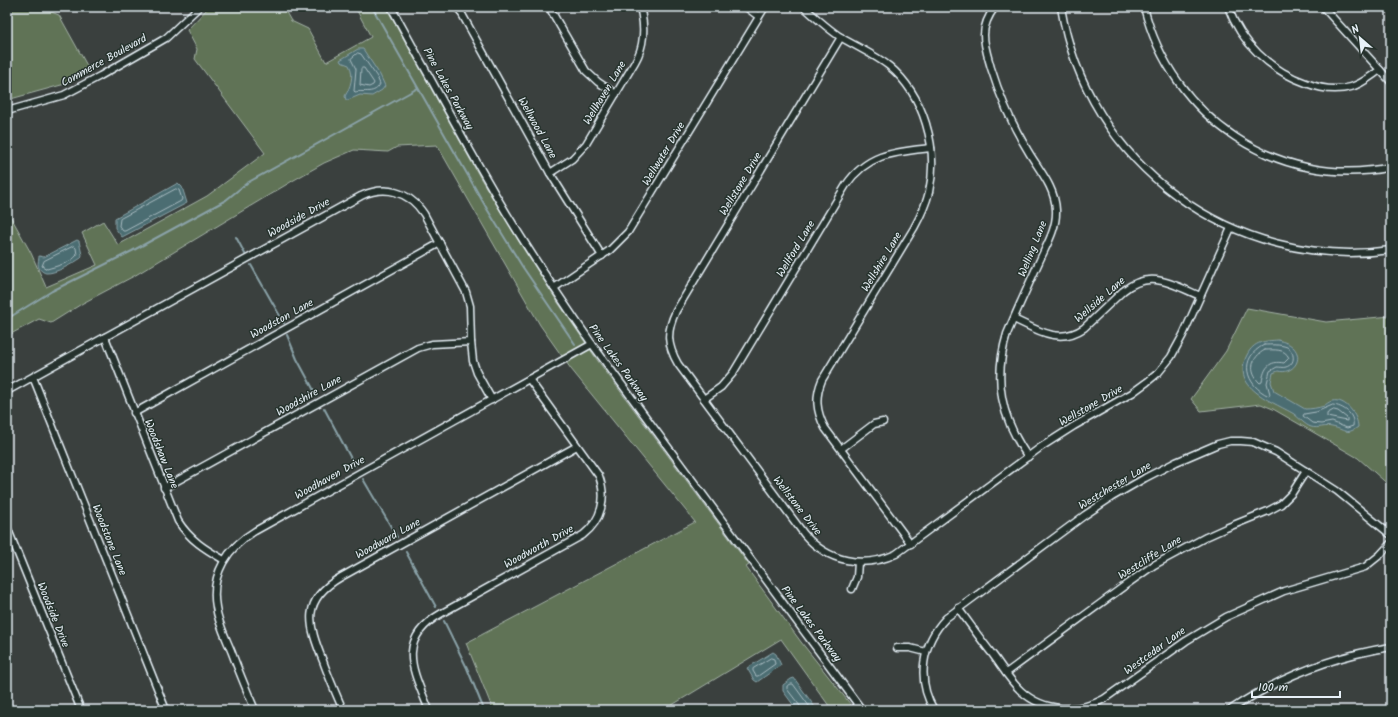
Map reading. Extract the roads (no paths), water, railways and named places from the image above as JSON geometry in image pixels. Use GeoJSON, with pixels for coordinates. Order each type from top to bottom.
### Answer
{"type":"FeatureCollection","features":[{"type":"Feature","properties":{"kind":"street","name":"Commerce Boulevard"},"geometry":{"type":"LineString","coordinates":[[7,111],[64,95],[94,79],[166,38],[199,7]]}},
{"type":"Feature","properties":{"kind":"street","name":"Pine Lakes Parkway"},"geometry":{"type":"LineString","coordinates":[[391,7],[490,185],[554,288],[592,344],[862,710]]}},
{"type":"Feature","properties":{"kind":"street","name":"Wellwood Lane"},"geometry":{"type":"LineString","coordinates":[[458,7],[550,173],[602,256]]}},
{"type":"Feature","properties":{"kind":"street"},"geometry":{"type":"LineString","coordinates":[[549,7],[586,71],[598,82],[616,94]]}},
{"type":"Feature","properties":{"kind":"street","name":"Wellhaven Lane"},"geometry":{"type":"LineString","coordinates":[[550,173],[568,162],[582,150],[635,62],[641,48],[643,25],[640,7]]}},
{"type":"Feature","properties":{"kind":"street"},"geometry":{"type":"LineString","coordinates":[[746,7],[758,16]]}},
{"type":"Feature","properties":{"kind":"street","name":"Wellwater Drive"},"geometry":{"type":"LineString","coordinates":[[554,288],[602,256],[618,243],[636,220],[758,16],[765,7]]}},
{"type":"Feature","properties":{"kind":"street","name":"Wellshire Lane"},"geometry":{"type":"LineString","coordinates":[[804,7],[825,26],[889,67],[903,82],[922,114],[926,124],[931,148],[932,165],[930,183],[926,201],[920,215],[822,380],[817,405],[821,420],[911,544]]}},
{"type":"Feature","properties":{"kind":"street","name":"Welling Lane"},"geometry":{"type":"LineString","coordinates":[[995,7],[988,18],[984,32],[985,45],[990,64],[1013,124],[1028,152],[1050,186],[1055,201],[1056,211],[1052,232],[1007,334],[1002,355],[1000,388],[1004,408],[1017,441],[1028,457]]}},
{"type":"Feature","properties":{"kind":"street"},"geometry":{"type":"LineString","coordinates":[[1061,7],[1068,40],[1082,79],[1093,101],[1116,137],[1139,163],[1168,190],[1192,207],[1231,228],[1268,242],[1312,251],[1350,254],[1391,250]]}},
{"type":"Feature","properties":{"kind":"street"},"geometry":{"type":"LineString","coordinates":[[1144,7],[1155,42],[1166,64],[1179,84],[1199,108],[1218,125],[1236,138],[1278,159],[1312,168],[1348,171],[1374,170],[1391,167]]}},
{"type":"Feature","properties":{"kind":"street"},"geometry":{"type":"LineString","coordinates":[[1228,7],[1238,29],[1253,48],[1275,68],[1299,80],[1320,88],[1341,89],[1359,84],[1380,70]]}},
{"type":"Feature","properties":{"kind":"street"},"geometry":{"type":"LineString","coordinates":[[1323,7],[1391,82]]}},
{"type":"Feature","properties":{"kind":"street","name":"Wellstone Drive"},"geometry":{"type":"LineString","coordinates":[[841,37],[676,311],[671,323],[669,340],[672,352],[678,364],[808,539],[830,555],[844,560],[858,562],[873,561],[896,554],[1028,457],[1074,426],[1132,393],[1152,378],[1167,362],[1177,347],[1231,228]]}},
{"type":"Feature","properties":{"kind":"street","name":"Wellford Lane"},"geometry":{"type":"LineString","coordinates":[[704,399],[721,386],[733,373],[846,185],[854,175],[868,162],[884,155],[900,151],[931,148]]}},
{"type":"Feature","properties":{"kind":"street","name":"Woodside Drive"},"geometry":{"type":"LineString","coordinates":[[7,391],[370,192],[381,190],[391,191],[410,198],[422,211],[463,285],[469,299],[471,342],[476,369],[492,400]]}},
{"type":"Feature","properties":{"kind":"street","name":"Woodston Lane"},"geometry":{"type":"LineString","coordinates":[[134,413],[440,243]]}},
{"type":"Feature","properties":{"kind":"street","name":"Wellside Lane"},"geometry":{"type":"LineString","coordinates":[[1014,319],[1046,333],[1058,336],[1067,336],[1084,328],[1123,291],[1141,281],[1154,279],[1166,281],[1200,296]]}},
{"type":"Feature","properties":{"kind":"street","name":"Woodshaw Lane"},"geometry":{"type":"LineString","coordinates":[[105,337],[178,521],[186,533],[201,547],[224,560]]}},
{"type":"Feature","properties":{"kind":"street","name":"Woodshire Lane"},"geometry":{"type":"LineString","coordinates":[[164,488],[418,348],[432,344],[471,342]]}},
{"type":"Feature","properties":{"kind":"street","name":"Woodhaven Drive"},"geometry":{"type":"LineString","coordinates":[[255,710],[223,630],[216,608],[215,592],[219,572],[224,560],[238,543],[251,534],[592,344]]}},
{"type":"Feature","properties":{"kind":"street","name":"Woodstone Lane"},"geometry":{"type":"LineString","coordinates":[[33,377],[166,710]]}},
{"type":"Feature","properties":{"kind":"street","name":"Woodworth Drive"},"geometry":{"type":"LineString","coordinates":[[429,710],[415,674],[412,660],[414,642],[418,633],[424,626],[442,613],[588,531],[595,522],[602,508],[603,490],[599,476],[529,379]]}},
{"type":"Feature","properties":{"kind":"street"},"geometry":{"type":"LineString","coordinates":[[841,449],[874,424],[883,422]]}},
{"type":"Feature","properties":{"kind":"street","name":"Westchester Lane"},"geometry":{"type":"LineString","coordinates":[[934,710],[928,699],[923,668],[930,641],[938,627],[946,618],[1112,497],[1154,473],[1218,444],[1236,440],[1247,441],[1276,452],[1348,499],[1391,535]]}},
{"type":"Feature","properties":{"kind":"street","name":"Woodward Lane"},"geometry":{"type":"LineString","coordinates":[[342,710],[315,642],[311,628],[313,607],[322,591],[329,584],[341,577],[577,446]]}},
{"type":"Feature","properties":{"kind":"street","name":"Westcliffe Lane"},"geometry":{"type":"LineString","coordinates":[[1006,673],[1154,565],[1191,544],[1220,530],[1277,507],[1292,493],[1306,471]]}},
{"type":"Feature","properties":{"kind":"street","name":"Woodside Drive"},"geometry":{"type":"LineString","coordinates":[[7,527],[81,710]]}},
{"type":"Feature","properties":{"kind":"street","name":"Westcedar Lane"},"geometry":{"type":"LineString","coordinates":[[958,608],[1006,673],[1027,695],[1041,703],[1065,708],[1080,708],[1092,705],[1113,694],[1186,641],[1226,617],[1284,591],[1365,567],[1391,543]]}},
{"type":"Feature","properties":{"kind":"street"},"geometry":{"type":"LineString","coordinates":[[852,589],[857,577],[858,562]]}},
{"type":"Feature","properties":{"kind":"street"},"geometry":{"type":"LineString","coordinates":[[1230,710],[1266,688],[1311,668],[1353,655],[1391,647]]}},
{"type":"Feature","properties":{"kind":"street"},"geometry":{"type":"LineString","coordinates":[[897,648],[910,648],[926,652]]}},
{"type":"Feature","properties":{"kind":"water"},"geometry":{"type":"Polygon","coordinates":[[[358,49],[363,49],[380,75],[385,86],[382,90],[372,96],[360,95],[346,100],[345,96],[349,89],[352,73],[349,65],[341,62],[340,60],[358,49]]]}},
{"type":"Feature","properties":{"kind":"water"},"geometry":{"type":"Polygon","coordinates":[[[178,183],[182,187],[187,203],[122,237],[115,228],[115,218],[178,183]]]}},
{"type":"Feature","properties":{"kind":"water"},"geometry":{"type":"Polygon","coordinates":[[[77,240],[79,241],[82,255],[81,258],[54,272],[45,273],[40,269],[38,265],[39,256],[44,257],[77,240]]]}},
{"type":"Feature","properties":{"kind":"water"},"geometry":{"type":"Polygon","coordinates":[[[1278,340],[1293,347],[1298,356],[1295,365],[1288,371],[1278,371],[1273,373],[1271,382],[1274,391],[1305,409],[1322,407],[1332,401],[1342,402],[1353,413],[1358,427],[1351,431],[1345,431],[1329,427],[1311,427],[1294,414],[1256,392],[1249,385],[1244,376],[1243,366],[1250,350],[1256,344],[1278,340]]]}},
{"type":"Feature","properties":{"kind":"water"},"geometry":{"type":"Polygon","coordinates":[[[773,652],[776,654],[781,665],[757,682],[754,680],[747,668],[773,652]]]}},
{"type":"Feature","properties":{"kind":"water"},"geometry":{"type":"Polygon","coordinates":[[[794,678],[817,710],[797,710],[783,691],[783,685],[794,678]]]}},
{"type":"Feature","properties":{"kind":"waterway"},"geometry":{"type":"LineString","coordinates":[[372,7],[487,209],[522,266],[575,344]]}},
{"type":"Feature","properties":{"kind":"waterway"},"geometry":{"type":"LineString","coordinates":[[7,319],[52,291],[132,251],[226,200],[247,183],[418,88]]}},
{"type":"Feature","properties":{"kind":"waterway"},"geometry":{"type":"LineString","coordinates":[[236,237],[245,254]]}},
{"type":"Feature","properties":{"kind":"waterway"},"geometry":{"type":"LineString","coordinates":[[251,265],[284,323]]}},
{"type":"Feature","properties":{"kind":"waterway"},"geometry":{"type":"LineString","coordinates":[[287,335],[297,359],[317,396]]}},
{"type":"Feature","properties":{"kind":"waterway"},"geometry":{"type":"LineString","coordinates":[[324,408],[355,466]]}},
{"type":"Feature","properties":{"kind":"waterway"},"geometry":{"type":"LineString","coordinates":[[363,479],[397,537]]}},
{"type":"Feature","properties":{"kind":"waterway"},"geometry":{"type":"LineString","coordinates":[[406,552],[436,607]]}},
{"type":"Feature","properties":{"kind":"waterway"},"geometry":{"type":"LineString","coordinates":[[444,621],[467,668],[484,710]]}}]}
